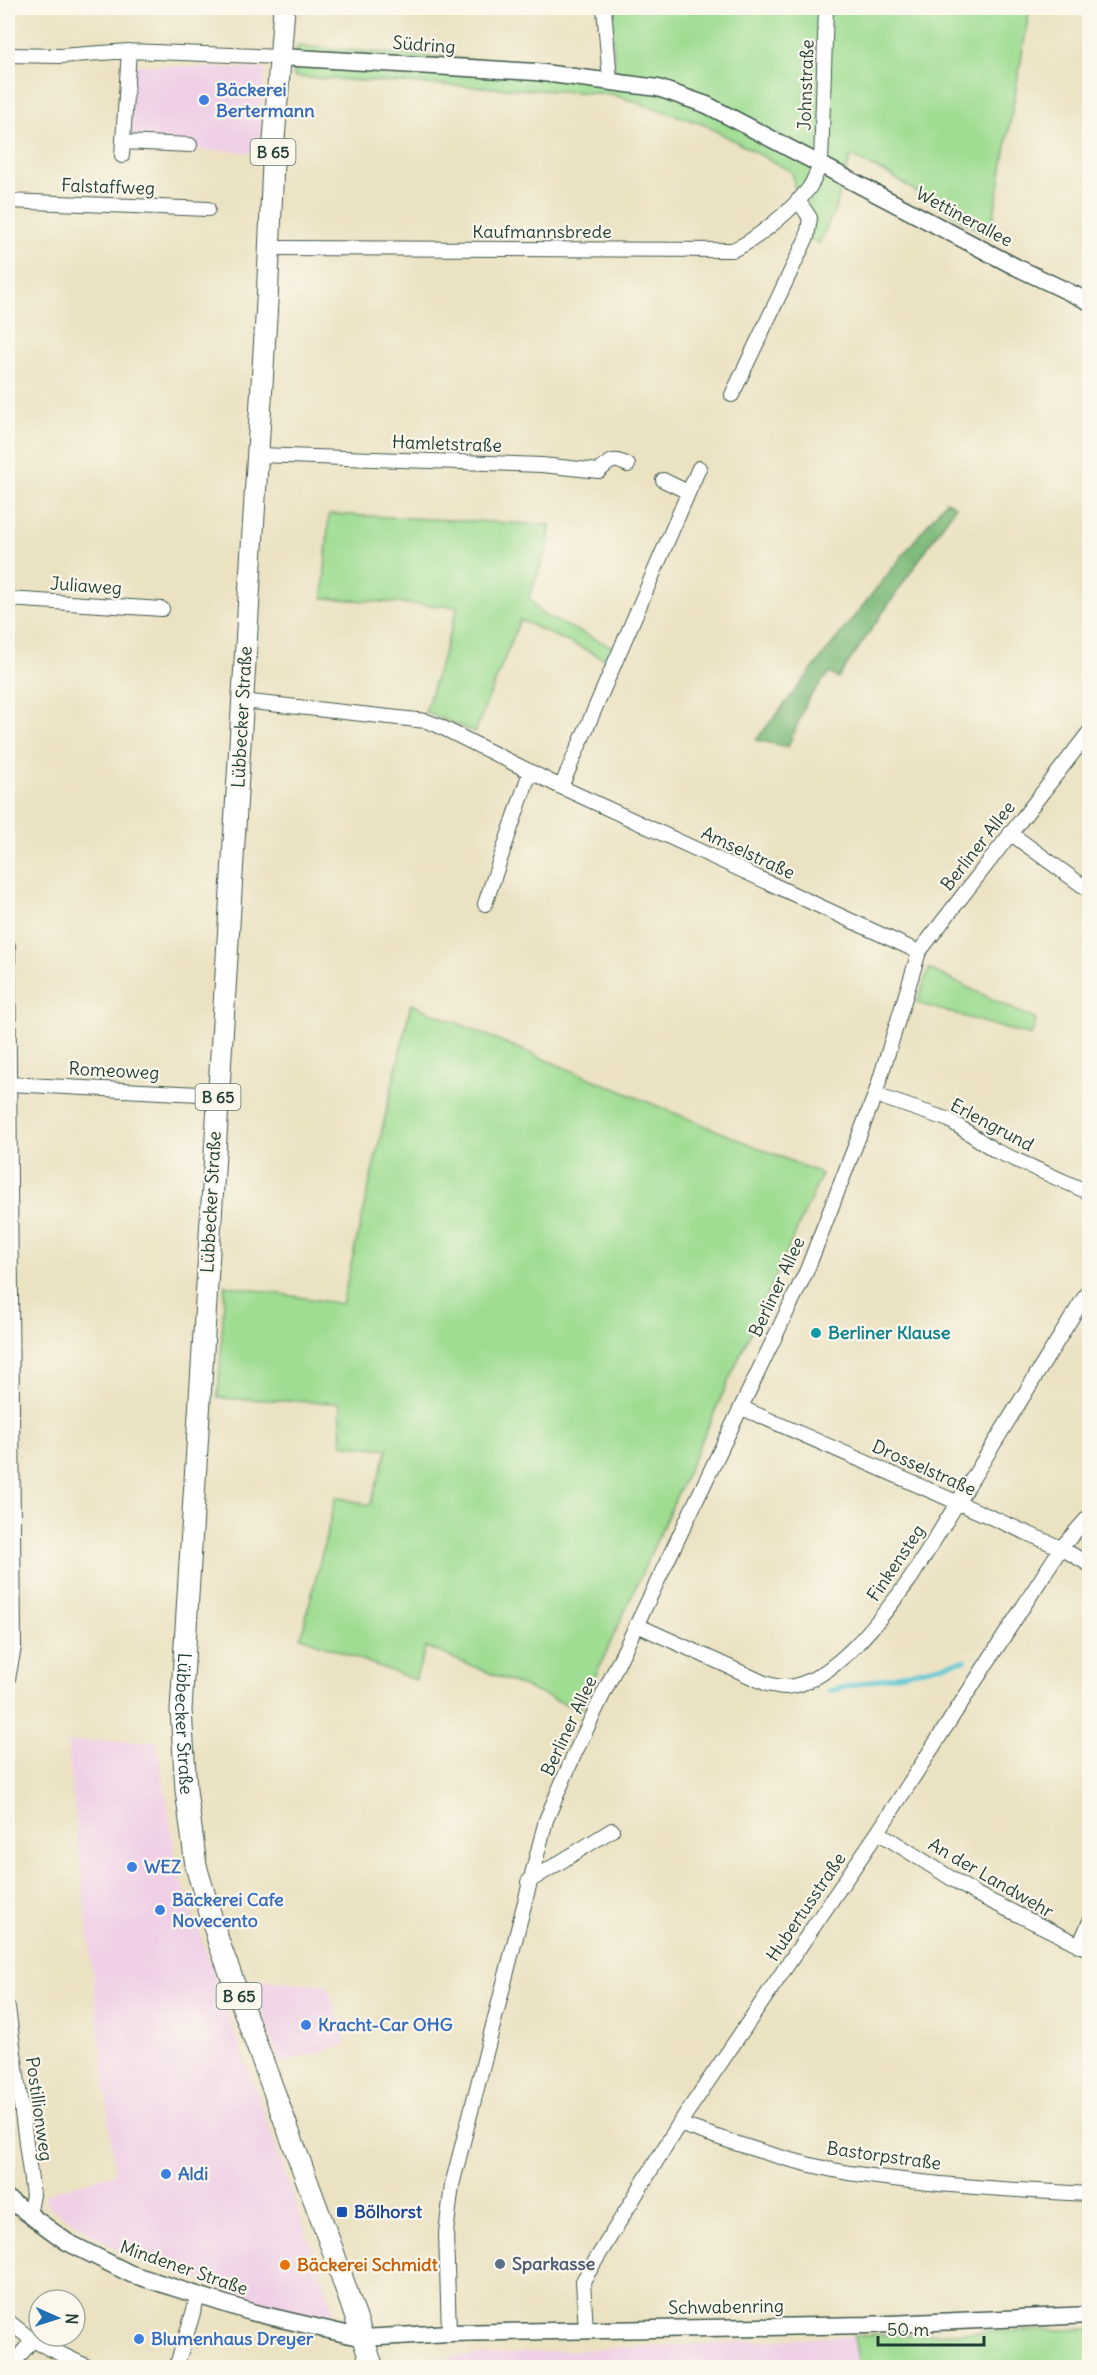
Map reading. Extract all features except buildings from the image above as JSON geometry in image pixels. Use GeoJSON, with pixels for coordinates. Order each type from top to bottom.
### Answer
{"type":"FeatureCollection","features":[{"type":"Feature","properties":{"kind":"main road","name":"Lübbecker Straße"},"geometry":{"type":"LineString","coordinates":[[284,8],[181,1710],[186,1790],[196,1866],[219,1943],[373,2367]]}},
{"type":"Feature","properties":{"kind":"street"},"geometry":{"type":"LineString","coordinates":[[604,8],[610,80]]}},
{"type":"Feature","properties":{"kind":"street","name":"Johnstraße"},"geometry":{"type":"LineString","coordinates":[[821,163],[826,8]]}},
{"type":"Feature","properties":{"kind":"street","name":"Südring"},"geometry":{"type":"LineString","coordinates":[[8,55],[129,51],[281,57],[524,71],[610,80],[658,88],[706,105],[821,163]]}},
{"type":"Feature","properties":{"kind":"street"},"geometry":{"type":"LineString","coordinates":[[129,51],[123,149],[190,145]]}},
{"type":"Feature","properties":{"kind":"street","name":"Kaufmannsbrede"},"geometry":{"type":"LineString","coordinates":[[269,248],[732,250],[756,237],[798,200],[810,186],[821,163]]}},
{"type":"Feature","properties":{"kind":"street","name":"Wettinerallee"},"geometry":{"type":"LineString","coordinates":[[821,163],[1016,267],[1089,302]]}},
{"type":"Feature","properties":{"kind":"street"},"geometry":{"type":"LineString","coordinates":[[732,395],[807,237],[810,218],[798,200]]}},
{"type":"Feature","properties":{"kind":"street","name":"Falstaffweg"},"geometry":{"type":"LineString","coordinates":[[8,201],[208,209]]}},
{"type":"Feature","properties":{"kind":"street","name":"Hamletstraße"},"geometry":{"type":"LineString","coordinates":[[258,455],[542,465],[589,472],[598,471],[606,462],[615,459],[628,465]]}},
{"type":"Feature","properties":{"kind":"street"},"geometry":{"type":"LineString","coordinates":[[561,787],[699,468]]}},
{"type":"Feature","properties":{"kind":"street"},"geometry":{"type":"LineString","coordinates":[[663,480],[688,492]]}},
{"type":"Feature","properties":{"kind":"street","name":"Juliaweg"},"geometry":{"type":"LineString","coordinates":[[8,599],[162,609]]}},
{"type":"Feature","properties":{"kind":"street","name":"Amselstraße"},"geometry":{"type":"LineString","coordinates":[[243,701],[426,721],[561,787],[919,952]]}},
{"type":"Feature","properties":{"kind":"street","name":"Berliner Allee"},"geometry":{"type":"LineString","coordinates":[[449,2333],[446,2234],[452,2185],[528,1882],[546,1820],[807,1270],[875,1095],[919,952],[1089,731]]}},
{"type":"Feature","properties":{"kind":"street"},"geometry":{"type":"LineString","coordinates":[[485,904],[530,772]]}},
{"type":"Feature","properties":{"kind":"street"},"geometry":{"type":"LineString","coordinates":[[1010,833],[1089,891]]}},
{"type":"Feature","properties":{"kind":"street"},"geometry":{"type":"LineString","coordinates":[[8,946],[11,1647],[8,1679]]}},
{"type":"Feature","properties":{"kind":"street","name":"Romeoweg"},"geometry":{"type":"LineString","coordinates":[[9,1084],[218,1095]]}},
{"type":"Feature","properties":{"kind":"street","name":"Erlengrund"},"geometry":{"type":"LineString","coordinates":[[875,1095],[949,1120],[996,1151],[1089,1193]]}},
{"type":"Feature","properties":{"kind":"street","name":"Finkensteg"},"geometry":{"type":"LineString","coordinates":[[637,1625],[767,1684],[785,1687],[818,1677],[884,1614],[911,1578],[1089,1288]]}},
{"type":"Feature","properties":{"kind":"street","name":"Drosselstraße"},"geometry":{"type":"LineString","coordinates":[[742,1408],[1061,1548],[1089,1565]]}},
{"type":"Feature","properties":{"kind":"street","name":"Hubertusstraße"},"geometry":{"type":"LineString","coordinates":[[586,2331],[584,2281],[679,2124],[878,1832],[1061,1548],[1089,1515]]}},
{"type":"Feature","properties":{"kind":"street"},"geometry":{"type":"LineString","coordinates":[[528,1882],[612,1830]]}},
{"type":"Feature","properties":{"kind":"street","name":"An der Landwehr"},"geometry":{"type":"LineString","coordinates":[[878,1832],[976,1894],[1084,1948]]}},
{"type":"Feature","properties":{"kind":"street"},"geometry":{"type":"LineString","coordinates":[[1084,1948],[1089,1921]]}},
{"type":"Feature","properties":{"kind":"street","name":"Postillionweg"},"geometry":{"type":"LineString","coordinates":[[8,2008],[33,2195],[29,2215]]}},
{"type":"Feature","properties":{"kind":"street","name":"Bastorpstraße"},"geometry":{"type":"LineString","coordinates":[[679,2124],[740,2146],[848,2172],[1019,2190],[1089,2194]]}},
{"type":"Feature","properties":{"kind":"street","name":"Mindener Straße"},"geometry":{"type":"LineString","coordinates":[[8,2199],[67,2241],[131,2274],[198,2296],[363,2338]]}},
{"type":"Feature","properties":{"kind":"street"},"geometry":{"type":"LineString","coordinates":[[176,2367],[198,2296]]}},
{"type":"Feature","properties":{"kind":"street","name":"Schwabenring"},"geometry":{"type":"LineString","coordinates":[[363,2338],[449,2333],[867,2325],[1089,2315]]}},
{"type":"Feature","properties":{"kind":"street"},"geometry":{"type":"LineString","coordinates":[[8,2321],[27,2336]]}},
{"type":"Feature","properties":{"kind":"street"},"geometry":{"type":"LineString","coordinates":[[8,2363],[18,2358],[27,2346]]}},
{"type":"Feature","properties":{"kind":"street"},"geometry":{"type":"LineString","coordinates":[[49,2348],[90,2367]]}},
{"type":"Feature","properties":{"kind":"shaded area"},"geometry":{"type":"Polygon","coordinates":[[[133,65],[265,69],[260,153],[127,145],[133,65]]]}},
{"type":"Feature","properties":{"kind":"shaded area"},"geometry":{"type":"Polygon","coordinates":[[[157,1741],[178,1872],[335,2314],[298,2312],[256,2301],[121,2252],[48,2206],[45,2194],[115,2173],[67,1742],[157,1741]]]}},
{"type":"Feature","properties":{"kind":"shaded area"},"geometry":{"type":"Polygon","coordinates":[[[250,1979],[327,1985],[347,2044],[280,2063],[250,1979]]]}},
{"type":"Feature","properties":{"kind":"shaded area"},"geometry":{"type":"Polygon","coordinates":[[[854,2336],[859,2367],[395,2368],[392,2360],[854,2336]]]}},
{"type":"Feature","properties":{"kind":"green space"},"geometry":{"type":"Polygon","coordinates":[[[611,8],[930,8],[926,11],[1030,8],[990,238],[890,175],[851,156],[836,207],[819,243],[803,238],[792,172],[705,125],[611,94],[294,77],[297,46],[615,71],[611,8]]]}},
{"type":"Feature","properties":{"kind":"green space"},"geometry":{"type":"Polygon","coordinates":[[[946,501],[956,506],[838,678],[829,673],[808,699],[788,747],[756,740],[946,501]]]}},
{"type":"Feature","properties":{"kind":"green space"},"geometry":{"type":"Polygon","coordinates":[[[329,514],[550,525],[548,546],[529,597],[541,614],[615,648],[608,660],[520,620],[475,732],[425,712],[458,607],[323,598],[329,514]]]}},
{"type":"Feature","properties":{"kind":"green space"},"geometry":{"type":"Polygon","coordinates":[[[929,969],[1036,1020],[1031,1036],[917,1003],[929,969]]]}},
{"type":"Feature","properties":{"kind":"green space"},"geometry":{"type":"Polygon","coordinates":[[[411,1004],[822,1174],[580,1710],[426,1647],[415,1680],[301,1637],[336,1497],[370,1505],[388,1449],[342,1444],[340,1403],[218,1398],[225,1285],[342,1304],[411,1004]]]}},
{"type":"Feature","properties":{"kind":"green space"},"geometry":{"type":"Polygon","coordinates":[[[1089,2329],[1089,2368],[859,2367],[854,2336],[1089,2329]]]}},
{"type":"Feature","properties":{"kind":"waterway"},"geometry":{"type":"LineString","coordinates":[[828,1691],[966,1660]]}},
{"type":"Feature","properties":{"kind":"place","name":"Bäckerei Bertermann"},"geometry":{"type":"Point","coordinates":[204,100]}},
{"type":"Feature","properties":{"kind":"place","name":"Berliner Klause"},"geometry":{"type":"Point","coordinates":[816,1333]}},
{"type":"Feature","properties":{"kind":"place","name":"WEZ"},"geometry":{"type":"Point","coordinates":[132,1867]}},
{"type":"Feature","properties":{"kind":"place","name":"Bäckerei Cafe Novecento"},"geometry":{"type":"Point","coordinates":[160,1910]}},
{"type":"Feature","properties":{"kind":"place","name":"Kracht-Car OHG"},"geometry":{"type":"Point","coordinates":[306,2025]}},
{"type":"Feature","properties":{"kind":"place","name":"Aldi"},"geometry":{"type":"Point","coordinates":[166,2174]}},
{"type":"Feature","properties":{"kind":"place","name":"Bölhorst"},"geometry":{"type":"Point","coordinates":[342,2212]}},
{"type":"Feature","properties":{"kind":"place","name":"Sparkasse"},"geometry":{"type":"Point","coordinates":[500,2264]}},
{"type":"Feature","properties":{"kind":"place","name":"Bäckerei Schmidt"},"geometry":{"type":"Point","coordinates":[285,2265]}},
{"type":"Feature","properties":{"kind":"place","name":"Blumenhaus Dreyer"},"geometry":{"type":"Point","coordinates":[139,2339]}}]}
